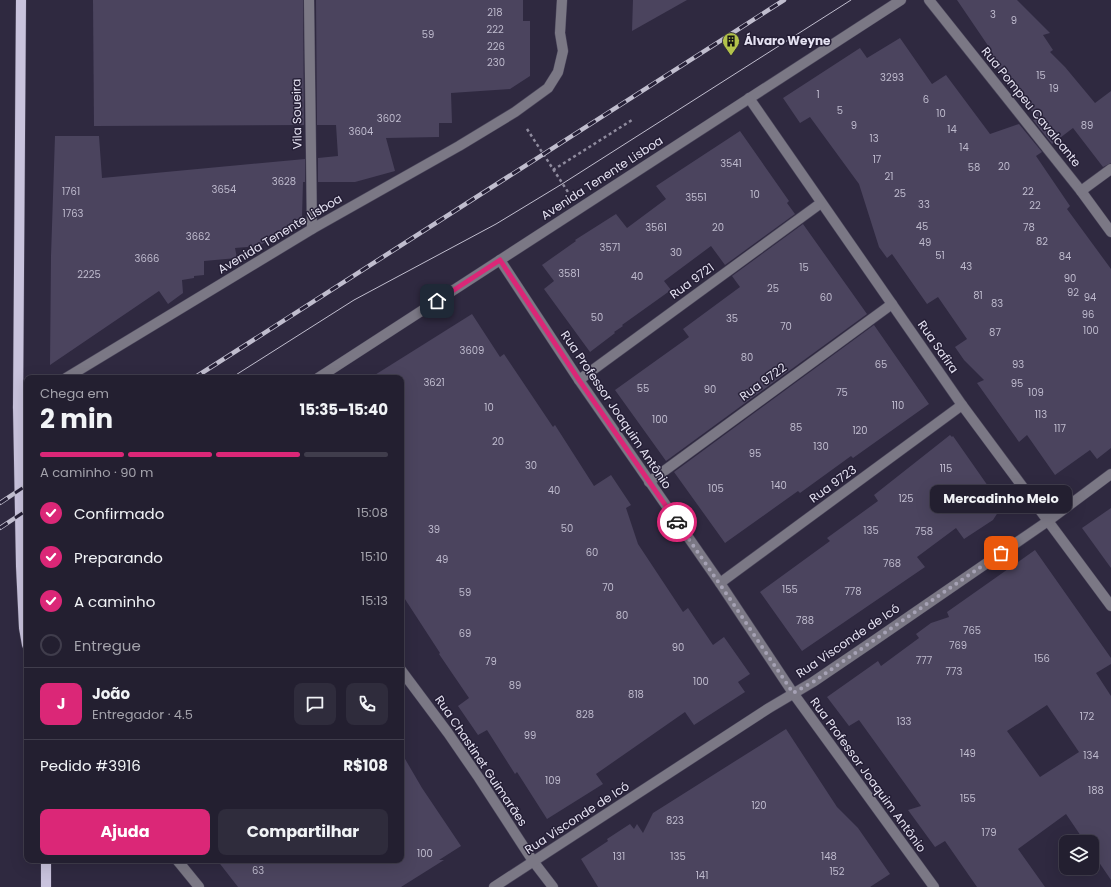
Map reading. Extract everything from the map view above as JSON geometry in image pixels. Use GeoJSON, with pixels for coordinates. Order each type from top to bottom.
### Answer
{"type":"FeatureCollection","features":[{"type":"Feature","properties":{"kind":"main road"},"geometry":{"type":"LineString","coordinates":[[21,0],[24,628]]}},
{"type":"Feature","properties":{"kind":"main road"},"geometry":{"type":"LineString","coordinates":[[46,887],[47,863]]}},
{"type":"Feature","properties":{"kind":"street","name":"Vila Soueira"},"geometry":{"type":"LineString","coordinates":[[308,0],[312,229]]}},
{"type":"Feature","properties":{"kind":"street","name":"Avenida Tenente Lisboa"},"geometry":{"type":"LineString","coordinates":[[71,375],[312,229],[516,112],[548,88],[558,72],[563,51],[560,33],[562,0]]}},
{"type":"Feature","properties":{"kind":"street","name":"Avenida Tenente Lisboa"},"geometry":{"type":"LineString","coordinates":[[323,375],[901,0]]}},
{"type":"Feature","properties":{"kind":"street","name":"Rua Pompeu Cavalcante"},"geometry":{"type":"LineString","coordinates":[[929,0],[1081,191],[1111,232]]}},
{"type":"Feature","properties":{"kind":"street","name":"Rua Safira"},"geometry":{"type":"LineString","coordinates":[[749,98],[962,405],[1111,606]]}},
{"type":"Feature","properties":{"kind":"street"},"geometry":{"type":"LineString","coordinates":[[1081,191],[1111,168]]}},
{"type":"Feature","properties":{"kind":"street","name":"Rua 9721"},"geometry":{"type":"LineString","coordinates":[[579,380],[821,203]]}},
{"type":"Feature","properties":{"kind":"street","name":"Rua Professor Joaquim Antônio"},"geometry":{"type":"LineString","coordinates":[[500,260],[579,380],[720,583],[793,693],[934,887]]}},
{"type":"Feature","properties":{"kind":"street","name":"Rua 9722"},"geometry":{"type":"LineString","coordinates":[[649,482],[892,304]]}},
{"type":"Feature","properties":{"kind":"street","name":"Rua 9723"},"geometry":{"type":"LineString","coordinates":[[720,583],[962,405]]}},
{"type":"Feature","properties":{"kind":"street","name":"Rua Visconde de Icó"},"geometry":{"type":"LineString","coordinates":[[494,887],[793,693],[813,682],[1048,521],[1111,474]]}},
{"type":"Feature","properties":{"kind":"street","name":"Rua Chastinet Guimarães"},"geometry":{"type":"LineString","coordinates":[[404,674],[426,702],[474,771],[533,861],[554,887]]}},
{"type":"Feature","properties":{"kind":"street"},"geometry":{"type":"LineString","coordinates":[[179,863],[199,887]]}},
{"type":"Feature","properties":{"kind":"path"},"geometry":{"type":"LineString","coordinates":[[516,112],[579,209]]}},
{"type":"Feature","properties":{"kind":"path"},"geometry":{"type":"LineString","coordinates":[[553,170],[632,120]]}},
{"type":"Feature","properties":{"kind":"building"},"geometry":{"type":"Polygon","coordinates":[[[93,0],[303,0],[304,125],[94,126],[93,0]]]}},
{"type":"Feature","properties":{"kind":"building"},"geometry":{"type":"Polygon","coordinates":[[[316,0],[523,0],[523,21],[530,21],[530,76],[510,89],[451,93],[452,123],[439,123],[439,137],[386,138],[395,171],[355,182],[318,182],[318,158],[338,156],[336,125],[317,125],[316,0]]]}},
{"type":"Feature","properties":{"kind":"building"},"geometry":{"type":"Polygon","coordinates":[[[633,0],[687,0],[632,31],[633,0]]]}},
{"type":"Feature","properties":{"kind":"building"},"geometry":{"type":"Polygon","coordinates":[[[957,0],[1017,0],[1050,33],[1043,35],[1053,50],[1050,52],[1065,67],[1095,103],[1111,91],[1111,163],[1103,167],[1073,128],[1052,144],[1033,120],[1038,118],[1012,89],[999,71],[989,52],[991,50],[957,0]]]}},
{"type":"Feature","properties":{"kind":"building"},"geometry":{"type":"Polygon","coordinates":[[[900,38],[932,84],[946,75],[990,134],[1019,124],[1042,152],[1036,156],[1070,206],[1067,209],[1111,269],[1111,448],[1097,459],[1090,450],[1055,475],[1027,435],[1019,442],[977,383],[984,380],[964,360],[955,347],[967,339],[938,297],[927,304],[892,254],[887,258],[879,247],[859,184],[810,117],[800,123],[783,98],[860,48],[867,58],[900,38]]]}},
{"type":"Feature","properties":{"kind":"building"},"geometry":{"type":"Polygon","coordinates":[[[740,131],[789,201],[787,203],[795,214],[725,265],[711,246],[664,281],[671,290],[622,325],[623,326],[614,332],[615,333],[590,352],[544,289],[554,281],[542,265],[576,241],[575,240],[616,214],[627,228],[666,199],[656,186],[740,131]]]}},
{"type":"Feature","properties":{"kind":"building"},"geometry":{"type":"Polygon","coordinates":[[[55,136],[99,136],[102,178],[305,159],[302,217],[294,224],[259,246],[235,248],[237,258],[204,261],[204,275],[194,276],[194,278],[182,280],[183,293],[168,304],[159,291],[50,365],[51,256],[55,136]]]}},
{"type":"Feature","properties":{"kind":"building"},"geometry":{"type":"Polygon","coordinates":[[[803,224],[867,314],[666,461],[615,390],[689,337],[683,329],[740,287],[732,276],[803,224]]]}},
{"type":"Feature","properties":{"kind":"building"},"geometry":{"type":"Polygon","coordinates":[[[472,314],[500,357],[504,354],[553,427],[555,425],[594,486],[611,475],[631,505],[626,508],[638,544],[683,612],[688,608],[713,645],[724,637],[750,674],[738,682],[745,692],[694,725],[685,712],[596,774],[603,784],[547,819],[517,772],[515,774],[487,730],[478,735],[458,706],[469,698],[439,654],[440,653],[404,598],[404,375],[375,375],[472,314]]]}},
{"type":"Feature","properties":{"kind":"building"},"geometry":{"type":"Polygon","coordinates":[[[874,325],[929,404],[853,458],[851,456],[800,493],[798,491],[725,543],[674,472],[874,325]]]}},
{"type":"Feature","properties":{"kind":"building"},"geometry":{"type":"Polygon","coordinates":[[[950,435],[952,437],[953,436],[1002,506],[993,520],[964,539],[956,528],[917,557],[925,567],[802,651],[760,592],[830,541],[827,538],[878,501],[874,495],[950,435]]]}},
{"type":"Feature","properties":{"kind":"building"},"geometry":{"type":"Polygon","coordinates":[[[1111,508],[1111,568],[1082,528],[1111,508]]]}},
{"type":"Feature","properties":{"kind":"building"},"geometry":{"type":"Polygon","coordinates":[[[1035,550],[1111,658],[1111,664],[1096,673],[1111,696],[1111,880],[1099,862],[1099,835],[1080,835],[1066,814],[1018,849],[1045,887],[977,887],[945,841],[935,847],[908,810],[921,806],[859,720],[849,726],[827,697],[878,661],[881,666],[919,638],[916,634],[931,623],[949,617],[947,612],[1035,550]],[[1047,705],[1007,731],[1040,777],[1079,752],[1047,705]]]}},
{"type":"Feature","properties":{"kind":"building"},"geometry":{"type":"Polygon","coordinates":[[[786,729],[837,807],[858,828],[890,874],[870,887],[598,887],[581,859],[630,824],[634,829],[637,824],[643,833],[653,813],[786,729]]]}},
{"type":"Feature","properties":{"kind":"building"},"geometry":{"type":"Polygon","coordinates":[[[404,757],[422,788],[461,846],[439,860],[444,860],[401,887],[238,887],[219,863],[404,863],[404,757]]]}},
{"type":"Feature","properties":{"kind":"tram line"},"geometry":{"type":"LineString","coordinates":[[236,375],[354,300],[496,224],[562,184],[851,0]]}},
{"type":"Feature","properties":{"kind":"railway"},"geometry":{"type":"LineString","coordinates":[[199,375],[784,0]]}},
{"type":"Feature","properties":{"kind":"railway"},"geometry":{"type":"LineString","coordinates":[[0,503],[24,487]]}},
{"type":"Feature","properties":{"kind":"railway"},"geometry":{"type":"LineString","coordinates":[[0,528],[24,512]]}},
{"type":"Feature","properties":{"kind":"way so far"},"geometry":{"type":"LineString","coordinates":[[677,522],[793,693],[813,682],[1001,553]]}},
{"type":"Feature","properties":{"kind":"place","name":"Álvaro Weyne"},"geometry":{"type":"Point","coordinates":[731,56]}},
{"type":"Feature","properties":{"kind":"place","name":"Mercadinho Melo"},"geometry":{"type":"Point","coordinates":[1001,553]}},
{"type":"Feature","properties":{"kind":"route"},"geometry":{"type":"LineString","coordinates":[[437,301],[500,260],[579,380],[677,522]]}}]}
